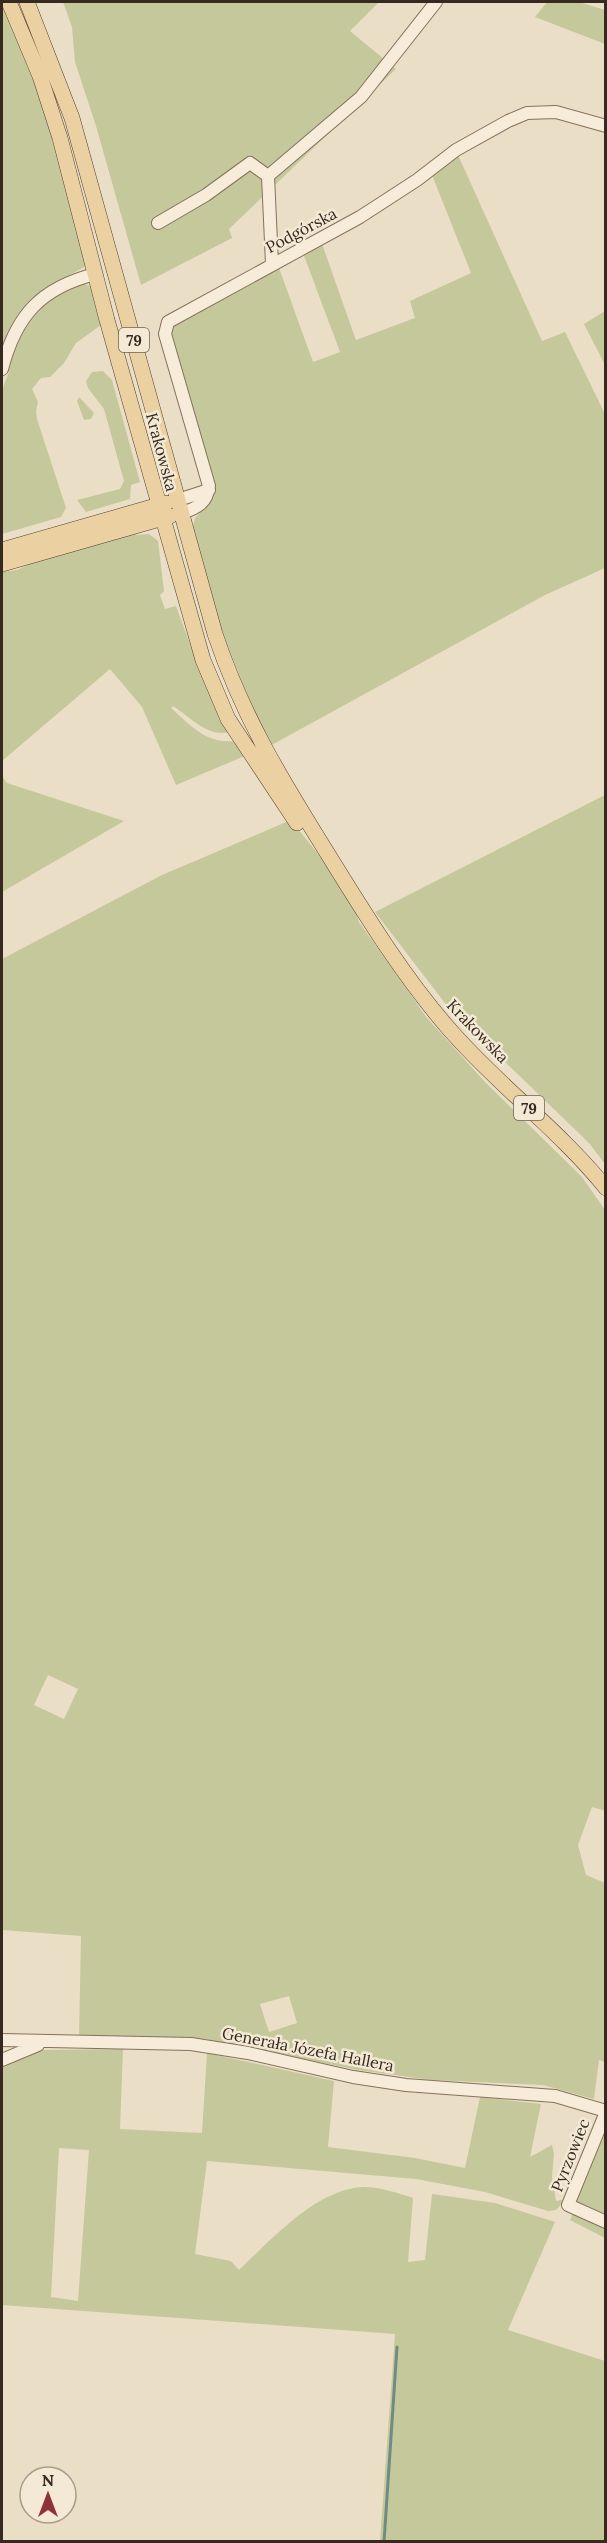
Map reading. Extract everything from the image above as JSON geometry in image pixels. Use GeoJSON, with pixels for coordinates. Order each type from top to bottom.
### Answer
{"type":"FeatureCollection","features":[{"type":"Feature","properties":{"kind":"main road","name":"Krakowska"},"geometry":{"type":"LineString","coordinates":[[9,2],[50,105],[160,511],[199,649],[219,703],[289,812],[344,882]]}},
{"type":"Feature","properties":{"kind":"main road","name":"Krakowska"},"geometry":{"type":"LineString","coordinates":[[27,2],[72,118],[215,634],[235,691],[265,752],[344,882],[413,983],[450,1029],[573,1150],[606,1188]]}},
{"type":"Feature","properties":{"kind":"main road"},"geometry":{"type":"LineString","coordinates":[[135,511],[145,497],[150,475]]}},
{"type":"Feature","properties":{"kind":"main road"},"geometry":{"type":"LineString","coordinates":[[2,564],[160,511],[180,507]]}},
{"type":"Feature","properties":{"kind":"main road"},"geometry":{"type":"LineString","coordinates":[[2,550],[135,511],[160,511]]}},
{"type":"Feature","properties":{"kind":"street"},"geometry":{"type":"LineString","coordinates":[[268,176],[361,97],[436,2]]}},
{"type":"Feature","properties":{"kind":"street","name":"Podgórska"},"geometry":{"type":"LineString","coordinates":[[180,507],[208,490],[204,462],[165,334],[168,321],[360,217],[417,180],[456,150],[527,113],[556,112],[606,126]]}},
{"type":"Feature","properties":{"kind":"street"},"geometry":{"type":"LineString","coordinates":[[158,223],[206,195],[250,163],[268,176]]}},
{"type":"Feature","properties":{"kind":"street"},"geometry":{"type":"LineString","coordinates":[[268,176],[272,264]]}},
{"type":"Feature","properties":{"kind":"street"},"geometry":{"type":"LineString","coordinates":[[2,369],[14,334],[24,316],[41,297],[60,285],[95,274]]}},
{"type":"Feature","properties":{"kind":"street","name":"Generała Józefa Hallera"},"geometry":{"type":"LineString","coordinates":[[2,2040],[45,2043],[191,2044],[353,2077],[406,2085],[555,2096],[606,2112]]}},
{"type":"Feature","properties":{"kind":"street"},"geometry":{"type":"LineString","coordinates":[[2,2060],[45,2043]]}},
{"type":"Feature","properties":{"kind":"street","name":"Pyrzowiec"},"geometry":{"type":"LineString","coordinates":[[606,2112],[568,2205],[606,2222]]}},
{"type":"Feature","properties":{"kind":"green space"},"geometry":{"type":"Polygon","coordinates":[[[63,2],[379,2],[350,31],[396,69],[229,229],[232,238],[141,285],[96,126],[75,62],[72,27],[63,2]]]}},
{"type":"Feature","properties":{"kind":"green space"},"geometry":{"type":"Polygon","coordinates":[[[547,2],[579,2],[605,10],[605,44],[535,17],[547,2]]]}},
{"type":"Feature","properties":{"kind":"green space"},"geometry":{"type":"Polygon","coordinates":[[[2,3],[38,89],[88,265],[57,282],[82,283],[92,287],[101,325],[76,343],[64,363],[50,377],[41,378],[32,389],[38,402],[37,419],[66,508],[61,517],[2,534],[2,390],[9,372],[2,368],[2,3]]]}},
{"type":"Feature","properties":{"kind":"green space"},"geometry":{"type":"Polygon","coordinates":[[[458,155],[542,341],[565,332],[605,414],[605,568],[545,595],[268,747],[223,634],[193,527],[195,518],[210,502],[169,336],[174,322],[279,268],[313,362],[340,352],[303,253],[322,244],[356,340],[415,318],[410,301],[471,273],[432,175],[458,155]]]}},
{"type":"Feature","properties":{"kind":"green space"},"geometry":{"type":"Polygon","coordinates":[[[605,311],[605,365],[584,324],[605,311]]]}},
{"type":"Feature","properties":{"kind":"green space"},"geometry":{"type":"Polygon","coordinates":[[[103,371],[112,380],[140,482],[131,485],[130,499],[86,512],[77,500],[120,489],[124,481],[104,409],[88,388],[86,381],[92,372],[103,371]]]}},
{"type":"Feature","properties":{"kind":"green space"},"geometry":{"type":"Polygon","coordinates":[[[79,397],[94,413],[91,419],[84,420],[77,401],[79,397]]]}},
{"type":"Feature","properties":{"kind":"green space"},"geometry":{"type":"Polygon","coordinates":[[[134,532],[136,535],[149,534],[158,541],[164,591],[160,595],[165,609],[176,606],[198,666],[229,732],[221,733],[206,729],[173,706],[171,708],[199,732],[215,740],[234,741],[247,755],[176,785],[142,707],[110,669],[2,761],[2,572],[17,570],[134,532]]]}},
{"type":"Feature","properties":{"kind":"green space"},"geometry":{"type":"Polygon","coordinates":[[[2,776],[7,783],[124,821],[2,892],[2,776]]]}},
{"type":"Feature","properties":{"kind":"green space"},"geometry":{"type":"Polygon","coordinates":[[[605,795],[605,1164],[589,1143],[448,1007],[375,912],[605,795]]]}},
{"type":"Feature","properties":{"kind":"green space"},"geometry":{"type":"Polygon","coordinates":[[[291,820],[340,883],[355,909],[359,922],[427,1018],[485,1082],[582,1177],[605,1210],[606,1811],[592,1807],[578,1845],[586,1875],[605,1883],[605,2062],[599,2060],[594,2099],[543,2085],[431,2080],[358,2070],[204,2039],[79,2037],[81,1936],[2,1930],[2,959],[162,875],[291,820]],[[48,1675],[34,1705],[64,1719],[78,1689],[48,1675]],[[289,1996],[260,2004],[269,2032],[297,2023],[289,1996]]]}},
{"type":"Feature","properties":{"kind":"green space"},"geometry":{"type":"Polygon","coordinates":[[[123,2049],[120,2129],[202,2133],[207,2053],[334,2081],[328,2147],[415,2158],[465,2168],[480,2097],[541,2104],[530,2157],[552,2145],[554,2154],[552,2177],[556,2201],[566,2199],[556,2210],[548,2211],[485,2192],[416,2179],[207,2161],[195,2254],[231,2261],[239,2270],[280,2231],[312,2206],[329,2196],[364,2187],[383,2189],[413,2198],[408,2262],[425,2260],[432,2194],[495,2203],[555,2222],[508,2330],[605,2361],[605,2541],[380,2541],[395,2334],[2,2305],[2,2068],[41,2050],[123,2049]],[[59,2148],[51,2297],[78,2301],[89,2150],[59,2148]]]}},
{"type":"Feature","properties":{"kind":"green space"},"geometry":{"type":"Polygon","coordinates":[[[605,2127],[605,2218],[573,2201],[605,2127]]]}},
{"type":"Feature","properties":{"kind":"green space"},"geometry":{"type":"Polygon","coordinates":[[[574,2211],[605,2225],[605,2238],[570,2220],[574,2211]]]}},
{"type":"Feature","properties":{"kind":"waterway"},"geometry":{"type":"LineString","coordinates":[[384,2542],[397,2347]]}}]}
